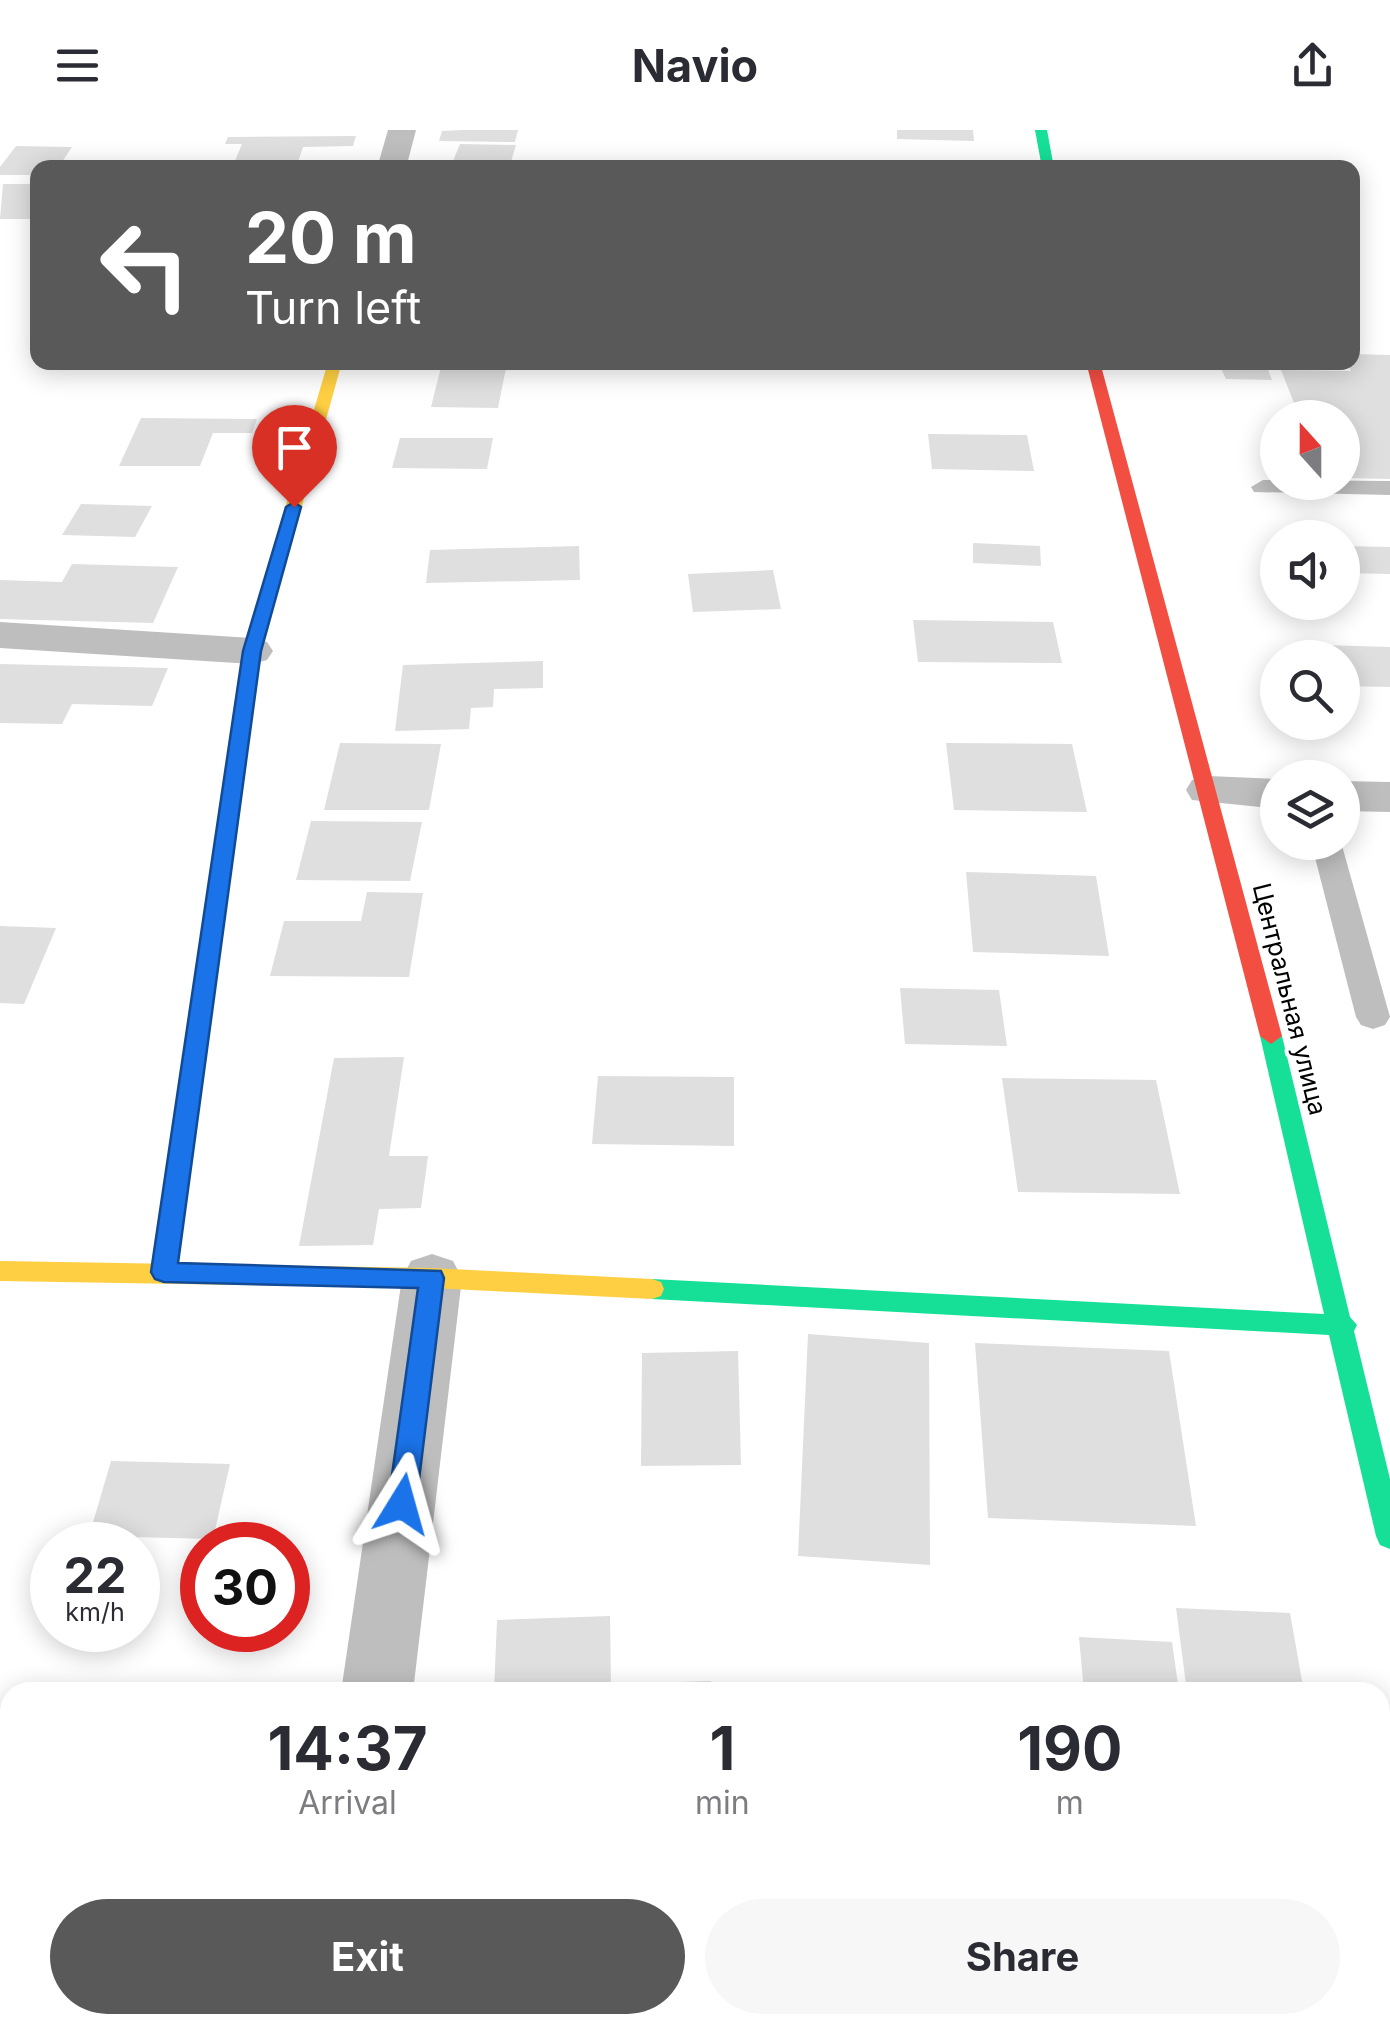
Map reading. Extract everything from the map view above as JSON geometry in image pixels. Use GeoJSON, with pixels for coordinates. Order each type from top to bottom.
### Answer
{"type":"FeatureCollection","features":[{"type":"Feature","properties":{"kind":"street"},"geometry":{"type":"LineString","coordinates":[[393,160],[402,130]]}},
{"type":"Feature","properties":{"kind":"street"},"geometry":{"type":"LineString","coordinates":[[1041,130],[1047,160]]}},
{"type":"Feature","properties":{"kind":"street"},"geometry":{"type":"LineString","coordinates":[[164,1272],[252,651],[333,370]]}},
{"type":"Feature","properties":{"kind":"street","name":"Центральная улица"},"geometry":{"type":"LineString","coordinates":[[1096,370],[1209,790],[1344,1325],[1390,1536]]}},
{"type":"Feature","properties":{"kind":"street"},"geometry":{"type":"LineString","coordinates":[[0,636],[252,651]]}},
{"type":"Feature","properties":{"kind":"street"},"geometry":{"type":"LineString","coordinates":[[1209,790],[1260,793]]}},
{"type":"Feature","properties":{"kind":"street"},"geometry":{"type":"LineString","coordinates":[[1360,796],[1390,797]]}},
{"type":"Feature","properties":{"kind":"street"},"geometry":{"type":"LineString","coordinates":[[0,1271],[432,1278],[1344,1325]]}},
{"type":"Feature","properties":{"kind":"street"},"geometry":{"type":"LineString","coordinates":[[378,1682],[432,1278]]}},
{"type":"Feature","properties":{"kind":"lane"},"geometry":{"type":"LineString","coordinates":[[1360,488],[1390,488]]}},
{"type":"Feature","properties":{"kind":"lane"},"geometry":{"type":"LineString","coordinates":[[1331,860],[1373,1018]]}},
{"type":"Feature","properties":{"kind":"building"},"geometry":{"type":"Polygon","coordinates":[[[518,130],[515,142],[439,141],[442,131],[518,130]]]}},
{"type":"Feature","properties":{"kind":"building"},"geometry":{"type":"Polygon","coordinates":[[[897,130],[973,130],[974,141],[897,139],[897,130]]]}},
{"type":"Feature","properties":{"kind":"building"},"geometry":{"type":"Polygon","coordinates":[[[356,136],[353,146],[303,147],[299,160],[235,160],[242,144],[225,144],[228,137],[356,136]]]}},
{"type":"Feature","properties":{"kind":"building"},"geometry":{"type":"Polygon","coordinates":[[[460,144],[516,145],[512,160],[453,160],[460,144]]]}},
{"type":"Feature","properties":{"kind":"building"},"geometry":{"type":"Polygon","coordinates":[[[16,146],[72,147],[63,160],[30,160],[30,175],[0,175],[0,167],[16,146]]]}},
{"type":"Feature","properties":{"kind":"building"},"geometry":{"type":"Polygon","coordinates":[[[3,184],[30,184],[30,219],[0,219],[3,184]]]}},
{"type":"Feature","properties":{"kind":"building"},"geometry":{"type":"Polygon","coordinates":[[[1360,354],[1390,355],[1390,479],[1360,478],[1360,400],[1293,400],[1281,370],[1360,370],[1360,354]]]}},
{"type":"Feature","properties":{"kind":"building"},"geometry":{"type":"Polygon","coordinates":[[[440,370],[506,370],[498,408],[431,407],[440,370]]]}},
{"type":"Feature","properties":{"kind":"building"},"geometry":{"type":"Polygon","coordinates":[[[1222,370],[1268,370],[1272,380],[1226,379],[1222,370]]]}},
{"type":"Feature","properties":{"kind":"building"},"geometry":{"type":"Polygon","coordinates":[[[141,418],[257,419],[252,433],[213,433],[200,466],[119,466],[141,418]]]}},
{"type":"Feature","properties":{"kind":"building"},"geometry":{"type":"Polygon","coordinates":[[[928,434],[1027,435],[1034,471],[932,469],[928,434]]]}},
{"type":"Feature","properties":{"kind":"building"},"geometry":{"type":"Polygon","coordinates":[[[400,438],[493,438],[487,469],[392,468],[400,438]]]}},
{"type":"Feature","properties":{"kind":"building"},"geometry":{"type":"Polygon","coordinates":[[[81,504],[152,506],[135,537],[62,535],[81,504]]]}},
{"type":"Feature","properties":{"kind":"building"},"geometry":{"type":"Polygon","coordinates":[[[973,543],[1040,546],[1041,566],[973,563],[973,543]]]}},
{"type":"Feature","properties":{"kind":"building"},"geometry":{"type":"Polygon","coordinates":[[[579,546],[580,580],[426,583],[430,550],[579,546]]]}},
{"type":"Feature","properties":{"kind":"building"},"geometry":{"type":"Polygon","coordinates":[[[1360,546],[1390,547],[1390,574],[1360,573],[1360,546]]]}},
{"type":"Feature","properties":{"kind":"building"},"geometry":{"type":"Polygon","coordinates":[[[72,564],[178,567],[153,623],[0,619],[0,580],[62,582],[72,564]]]}},
{"type":"Feature","properties":{"kind":"building"},"geometry":{"type":"Polygon","coordinates":[[[773,570],[781,609],[693,612],[688,574],[773,570]]]}},
{"type":"Feature","properties":{"kind":"building"},"geometry":{"type":"Polygon","coordinates":[[[913,620],[1053,622],[1062,663],[918,662],[913,620]]]}},
{"type":"Feature","properties":{"kind":"building"},"geometry":{"type":"Polygon","coordinates":[[[1360,646],[1390,647],[1390,687],[1360,686],[1360,646]]]}},
{"type":"Feature","properties":{"kind":"building"},"geometry":{"type":"Polygon","coordinates":[[[543,661],[543,688],[494,689],[493,707],[471,708],[469,729],[395,731],[403,665],[543,661]]]}},
{"type":"Feature","properties":{"kind":"building"},"geometry":{"type":"Polygon","coordinates":[[[0,664],[168,668],[152,706],[72,704],[62,724],[0,723],[0,664]]]}},
{"type":"Feature","properties":{"kind":"building"},"geometry":{"type":"Polygon","coordinates":[[[340,743],[441,744],[429,810],[324,810],[340,743]]]}},
{"type":"Feature","properties":{"kind":"building"},"geometry":{"type":"Polygon","coordinates":[[[946,743],[1072,744],[1087,812],[954,810],[946,743]]]}},
{"type":"Feature","properties":{"kind":"building"},"geometry":{"type":"Polygon","coordinates":[[[311,821],[422,822],[410,881],[296,880],[311,821]]]}},
{"type":"Feature","properties":{"kind":"building"},"geometry":{"type":"Polygon","coordinates":[[[966,872],[1096,876],[1109,956],[973,952],[966,872]]]}},
{"type":"Feature","properties":{"kind":"building"},"geometry":{"type":"Polygon","coordinates":[[[367,892],[423,893],[409,977],[270,976],[284,921],[361,921],[367,892]]]}},
{"type":"Feature","properties":{"kind":"building"},"geometry":{"type":"Polygon","coordinates":[[[0,926],[56,928],[24,1004],[0,1003],[0,926]]]}},
{"type":"Feature","properties":{"kind":"building"},"geometry":{"type":"Polygon","coordinates":[[[900,988],[999,990],[1007,1046],[905,1044],[900,988]]]}},
{"type":"Feature","properties":{"kind":"building"},"geometry":{"type":"Polygon","coordinates":[[[404,1057],[389,1156],[428,1156],[421,1208],[379,1209],[373,1245],[299,1246],[334,1058],[404,1057]]]}},
{"type":"Feature","properties":{"kind":"building"},"geometry":{"type":"Polygon","coordinates":[[[598,1076],[734,1077],[734,1146],[592,1144],[598,1076]]]}},
{"type":"Feature","properties":{"kind":"building"},"geometry":{"type":"Polygon","coordinates":[[[1002,1078],[1156,1080],[1180,1194],[1018,1192],[1002,1078]]]}},
{"type":"Feature","properties":{"kind":"building"},"geometry":{"type":"Polygon","coordinates":[[[808,1334],[929,1343],[930,1565],[798,1556],[808,1334]]]}},
{"type":"Feature","properties":{"kind":"building"},"geometry":{"type":"Polygon","coordinates":[[[975,1343],[1169,1351],[1196,1526],[988,1518],[975,1343]]]}},
{"type":"Feature","properties":{"kind":"building"},"geometry":{"type":"Polygon","coordinates":[[[738,1351],[741,1465],[641,1466],[642,1353],[738,1351]]]}},
{"type":"Feature","properties":{"kind":"building"},"geometry":{"type":"Polygon","coordinates":[[[111,1461],[230,1464],[217,1522],[180,1522],[180,1538],[160,1538],[160,1522],[93,1522],[111,1461]]]}},
{"type":"Feature","properties":{"kind":"building"},"geometry":{"type":"Polygon","coordinates":[[[1176,1608],[1290,1613],[1302,1682],[1186,1682],[1176,1608]]]}},
{"type":"Feature","properties":{"kind":"building"},"geometry":{"type":"Polygon","coordinates":[[[610,1616],[611,1682],[494,1682],[497,1620],[610,1616]]]}},
{"type":"Feature","properties":{"kind":"building"},"geometry":{"type":"Polygon","coordinates":[[[1079,1637],[1172,1642],[1178,1682],[1083,1682],[1079,1637]]]}},
{"type":"Feature","properties":{"kind":"traffic: fast"},"geometry":{"type":"LineString","coordinates":[[1041,130],[1047,160]]}},
{"type":"Feature","properties":{"kind":"traffic: fast"},"geometry":{"type":"LineString","coordinates":[[1271,1036],[1390,1536]]}},
{"type":"Feature","properties":{"kind":"traffic: fast"},"geometry":{"type":"LineString","coordinates":[[652,1289],[1344,1325]]}},
{"type":"Feature","properties":{"kind":"traffic: slow"},"geometry":{"type":"LineString","coordinates":[[262,617],[333,370]]}},
{"type":"Feature","properties":{"kind":"traffic: slow"},"geometry":{"type":"LineString","coordinates":[[0,1271],[432,1278],[652,1289]]}},
{"type":"Feature","properties":{"kind":"traffic: jam"},"geometry":{"type":"LineString","coordinates":[[1095,370],[1271,1036]]}},
{"type":"Feature","properties":{"kind":"traffic: jam"},"geometry":{"type":"LineString","coordinates":[[164,1272],[252,651],[262,617]]}},
{"type":"Feature","properties":{"kind":"route"},"geometry":{"type":"LineString","coordinates":[[294,507],[252,651],[164,1272],[432,1278],[402,1504]]}}]}
